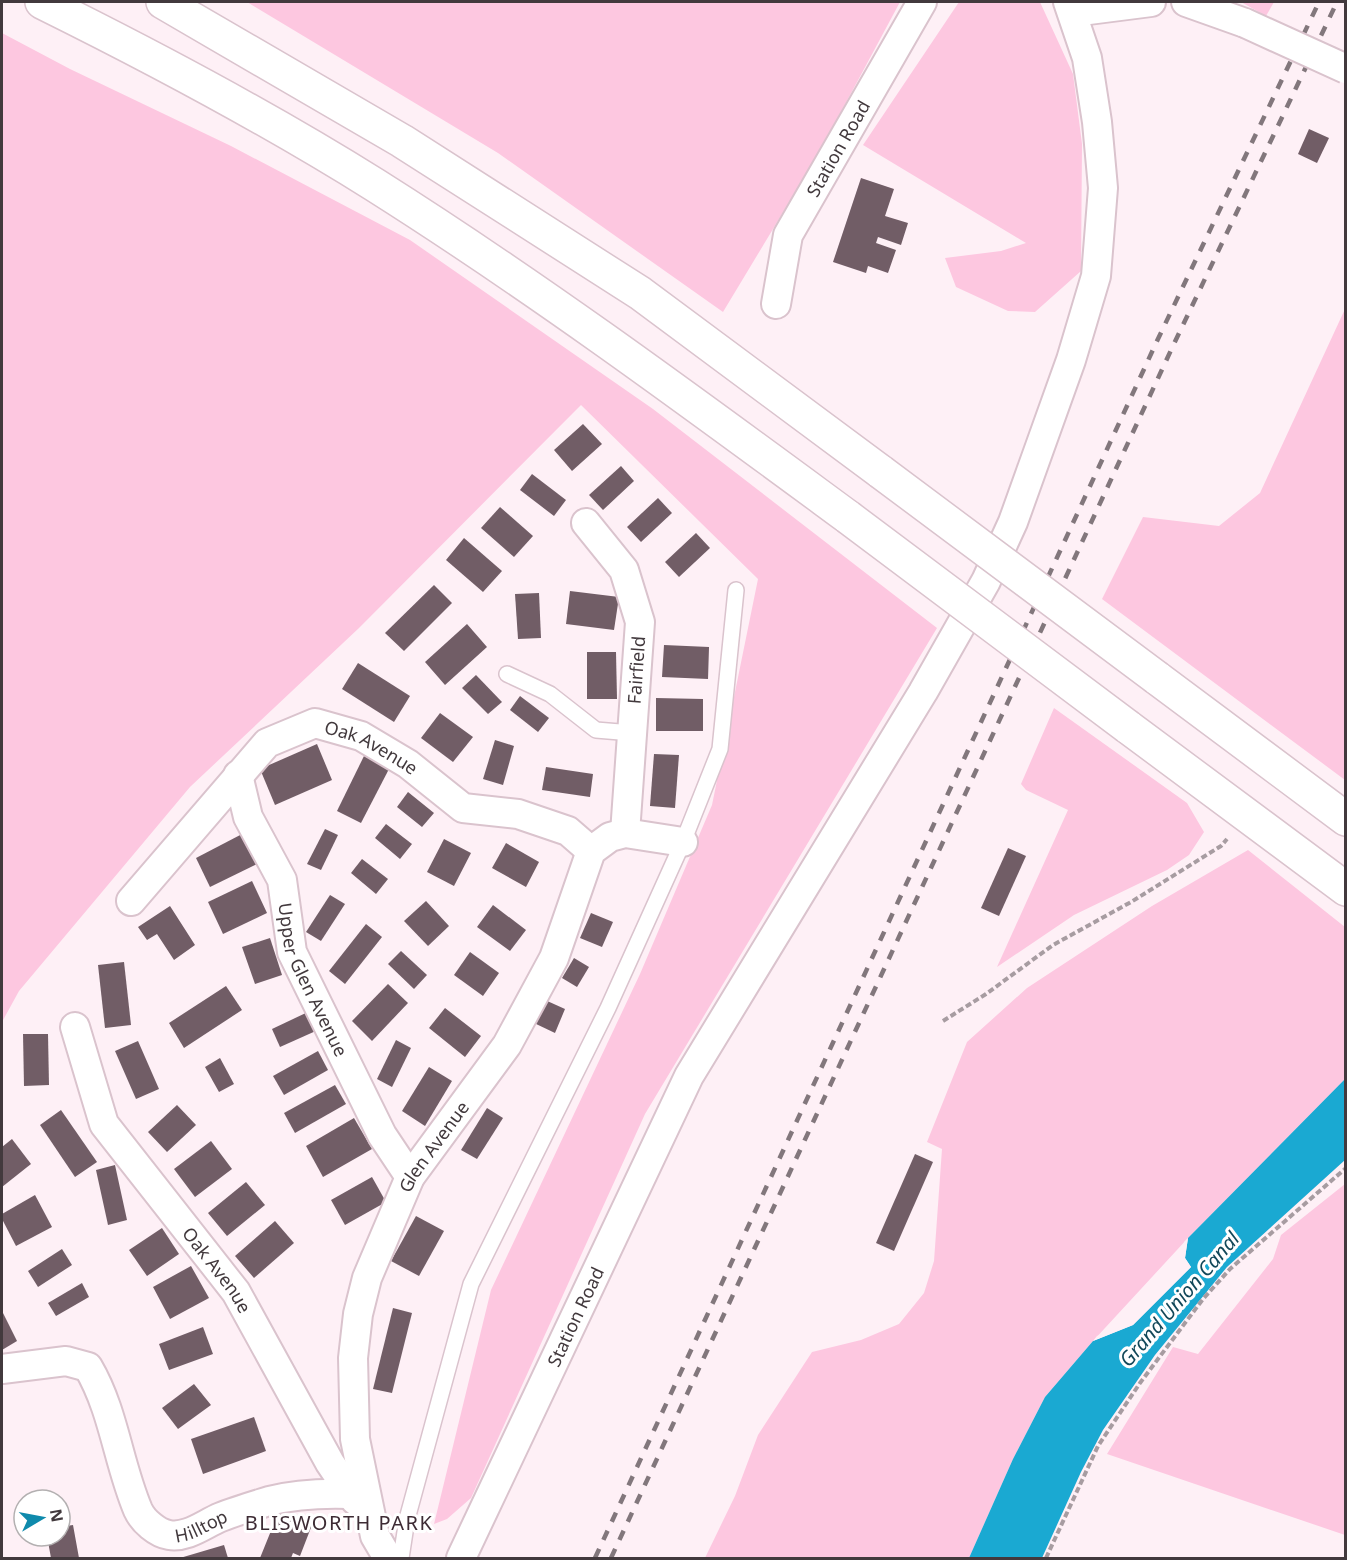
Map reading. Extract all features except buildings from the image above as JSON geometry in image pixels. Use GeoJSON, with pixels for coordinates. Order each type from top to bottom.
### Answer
{"type":"FeatureCollection","features":[{"type":"Feature","properties":{"kind":"highway"},"geometry":{"type":"LineString","coordinates":[[42,2],[168,65],[375,185],[608,340],[1128,727],[1250,815],[1346,889]]}},
{"type":"Feature","properties":{"kind":"highway"},"geometry":{"type":"LineString","coordinates":[[163,2],[402,141],[639,293],[1346,819]]}},
{"type":"Feature","properties":{"kind":"street","name":"Station Road"},"geometry":{"type":"LineString","coordinates":[[776,304],[788,235],[922,2]]}},
{"type":"Feature","properties":{"kind":"street"},"geometry":{"type":"LineString","coordinates":[[1070,7],[1151,2]]}},
{"type":"Feature","properties":{"kind":"street"},"geometry":{"type":"LineString","coordinates":[[1186,2],[1245,23],[1346,69]]}},
{"type":"Feature","properties":{"kind":"street","name":"Station Road"},"geometry":{"type":"LineString","coordinates":[[461,1558],[689,1076],[923,693],[986,581],[1013,522],[1071,360],[1096,276],[1102,177],[1087,58],[1070,7]]}},
{"type":"Feature","properties":{"kind":"street","name":"Fairfield"},"geometry":{"type":"LineString","coordinates":[[585,523],[624,570],[640,622],[625,833]]}},
{"type":"Feature","properties":{"kind":"street","name":"Oak Avenue"},"geometry":{"type":"LineString","coordinates":[[131,901],[267,743],[315,723],[361,736],[408,764],[463,808],[518,814],[568,831],[591,851]]}},
{"type":"Feature","properties":{"kind":"street","name":"Upper Glen Avenue"},"geometry":{"type":"LineString","coordinates":[[238,775],[248,818],[282,880],[292,952],[382,1135],[410,1177]]}},
{"type":"Feature","properties":{"kind":"street"},"geometry":{"type":"LineString","coordinates":[[591,851],[610,837],[625,833],[683,842]]}},
{"type":"Feature","properties":{"kind":"street","name":"Glen Avenue"},"geometry":{"type":"LineString","coordinates":[[388,1558],[360,1502],[353,1358],[358,1314],[367,1278],[410,1177],[507,1045],[554,958],[591,851]]}},
{"type":"Feature","properties":{"kind":"street","name":"Oak Avenue"},"geometry":{"type":"LineString","coordinates":[[75,1027],[104,1124],[236,1292],[330,1463],[360,1502]]}},
{"type":"Feature","properties":{"kind":"street","name":"Hilltop"},"geometry":{"type":"LineString","coordinates":[[2,1369],[66,1361],[88,1367],[101,1390],[139,1513],[155,1530],[170,1535],[190,1533],[219,1518],[269,1501],[315,1493],[360,1502]]}},
{"type":"Feature","properties":{"kind":"lane"},"geometry":{"type":"LineString","coordinates":[[401,1558],[407,1519],[471,1284],[608,1008],[683,842],[720,749],[736,590]]}},
{"type":"Feature","properties":{"kind":"lane"},"geometry":{"type":"LineString","coordinates":[[507,674],[550,694],[596,730],[632,733]]}},
{"type":"Feature","properties":{"kind":"path"},"geometry":{"type":"LineString","coordinates":[[943,1021],[986,994],[1053,945],[1131,902],[1221,846],[1250,815]]}},
{"type":"Feature","properties":{"kind":"path"},"geometry":{"type":"LineString","coordinates":[[1046,1558],[1098,1446],[1140,1383],[1196,1307],[1230,1269],[1346,1168]]}},
{"type":"Feature","properties":{"kind":"shaded area"},"geometry":{"type":"Polygon","coordinates":[[[247,2],[900,2],[820,151],[723,312],[498,153],[247,2]]]}},
{"type":"Feature","properties":{"kind":"shaded area"},"geometry":{"type":"Polygon","coordinates":[[[959,2],[1040,2],[1073,74],[1082,144],[1081,271],[1035,312],[1008,311],[956,287],[945,258],[1001,251],[1026,243],[863,145],[959,2]]]}},
{"type":"Feature","properties":{"kind":"shaded area"},"geometry":{"type":"Polygon","coordinates":[[[1241,2],[1274,2],[1266,16],[1241,2]]]}},
{"type":"Feature","properties":{"kind":"shaded area"},"geometry":{"type":"Polygon","coordinates":[[[2,33],[70,69],[231,146],[410,240],[653,409],[937,628],[645,1114],[471,1498],[447,1519],[434,1524],[491,1290],[640,974],[712,805],[758,579],[581,405],[359,628],[190,787],[19,991],[2,1022],[2,33]]]}},
{"type":"Feature","properties":{"kind":"shaded area"},"geometry":{"type":"Polygon","coordinates":[[[1345,309],[1345,780],[1102,599],[1143,517],[1219,526],[1260,493],[1345,309]]]}},
{"type":"Feature","properties":{"kind":"shaded area"},"geometry":{"type":"Polygon","coordinates":[[[1054,708],[1187,803],[1204,832],[1189,855],[1167,870],[1074,915],[997,967],[1068,810],[1026,790],[1021,784],[1054,708]]]}},
{"type":"Feature","properties":{"kind":"shaded area"},"geometry":{"type":"Polygon","coordinates":[[[1248,850],[1345,927],[1345,1079],[1188,1238],[1045,1397],[1013,1459],[969,1558],[705,1558],[735,1496],[758,1435],[812,1352],[861,1340],[899,1324],[924,1293],[934,1261],[942,1149],[927,1142],[967,1042],[1027,988],[1152,906],[1248,850]]]}},
{"type":"Feature","properties":{"kind":"shaded area"},"geometry":{"type":"Polygon","coordinates":[[[1345,1184],[1345,1535],[1107,1454],[1173,1347],[1198,1354],[1273,1259],[1281,1235],[1345,1184]]]}},
{"type":"Feature","properties":{"kind":"water","name":"Grand Union Canal"},"geometry":{"type":"Polygon","coordinates":[[[1345,1079],[1345,1160],[1227,1267],[1155,1355],[1103,1430],[1042,1558],[969,1558],[1013,1459],[1045,1397],[1093,1341],[1133,1325],[1191,1267],[1185,1258],[1188,1238],[1345,1079]]]}},
{"type":"Feature","properties":{"kind":"pier"},"geometry":{"type":"Polygon","coordinates":[[[1188,1238],[1185,1258],[1191,1267],[1133,1325],[1093,1341],[1097,1336],[1132,1322],[1187,1266],[1182,1257],[1184,1242],[1188,1238]]]}},
{"type":"Feature","properties":{"kind":"railway"},"geometry":{"type":"LineString","coordinates":[[595,1558],[1157,341],[1319,2]]}},
{"type":"Feature","properties":{"kind":"railway"},"geometry":{"type":"LineString","coordinates":[[611,1558],[1172,348],[1337,2]]}},
{"type":"Feature","properties":{"kind":"district","name":"BLISWORTH PARK"},"geometry":{"type":"Point","coordinates":[339,1522]}}]}
